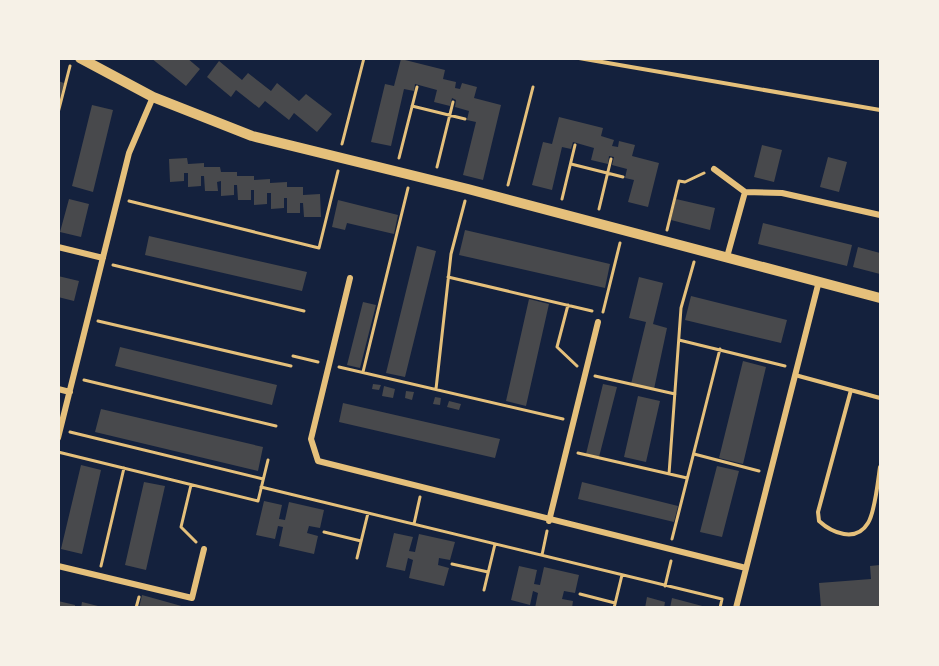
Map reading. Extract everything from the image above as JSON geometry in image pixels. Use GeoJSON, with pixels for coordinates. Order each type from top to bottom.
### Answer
{"type":"FeatureCollection","features":[{"type":"Feature","properties":{"kind":"street"},"geometry":{"type":"LineString","coordinates":[[81,58],[153,97],[252,136],[505,198],[880,298]]}},
{"type":"Feature","properties":{"kind":"street"},"geometry":{"type":"LineString","coordinates":[[58,438],[129,153],[153,97]]}},
{"type":"Feature","properties":{"kind":"street"},"geometry":{"type":"LineString","coordinates":[[714,169],[721,177],[744,192],[782,193],[880,215]]}},
{"type":"Feature","properties":{"kind":"street"},"geometry":{"type":"LineString","coordinates":[[727,257],[744,192]]}},
{"type":"Feature","properties":{"kind":"street"},"geometry":{"type":"LineString","coordinates":[[58,248],[103,261]]}},
{"type":"Feature","properties":{"kind":"street"},"geometry":{"type":"LineString","coordinates":[[350,278],[311,439],[318,461],[423,486],[549,521],[746,568]]}},
{"type":"Feature","properties":{"kind":"street"},"geometry":{"type":"LineString","coordinates":[[736,608],[819,281]]}},
{"type":"Feature","properties":{"kind":"street"},"geometry":{"type":"LineString","coordinates":[[549,521],[598,322]]}},
{"type":"Feature","properties":{"kind":"street"},"geometry":{"type":"LineString","coordinates":[[58,389],[70,392]]}},
{"type":"Feature","properties":{"kind":"street"},"geometry":{"type":"LineString","coordinates":[[58,566],[192,598],[204,549]]}},
{"type":"Feature","properties":{"kind":"lane"},"geometry":{"type":"LineString","coordinates":[[579,58],[880,110]]}},
{"type":"Feature","properties":{"kind":"lane"},"geometry":{"type":"LineString","coordinates":[[796,372],[880,398]]}},
{"type":"Feature","properties":{"kind":"lane"},"geometry":{"type":"LineString","coordinates":[[851,390],[818,512],[819,521],[829,530],[840,534],[860,531],[869,522],[880,467]]}},
{"type":"Feature","properties":{"kind":"path"},"geometry":{"type":"LineString","coordinates":[[58,113],[72,58]]}},
{"type":"Feature","properties":{"kind":"path"},"geometry":{"type":"LineString","coordinates":[[118,198],[319,248],[341,158],[342,140],[364,58]]}},
{"type":"Feature","properties":{"kind":"path"},"geometry":{"type":"LineString","coordinates":[[396,171],[417,87]]}},
{"type":"Feature","properties":{"kind":"path"},"geometry":{"type":"LineString","coordinates":[[505,198],[533,87]]}},
{"type":"Feature","properties":{"kind":"path"},"geometry":{"type":"LineString","coordinates":[[434,180],[453,102]]}},
{"type":"Feature","properties":{"kind":"path"},"geometry":{"type":"LineString","coordinates":[[412,106],[465,118]]}},
{"type":"Feature","properties":{"kind":"path"},"geometry":{"type":"LineString","coordinates":[[559,213],[575,145]]}},
{"type":"Feature","properties":{"kind":"path"},"geometry":{"type":"LineString","coordinates":[[595,222],[611,159]]}},
{"type":"Feature","properties":{"kind":"path"},"geometry":{"type":"LineString","coordinates":[[571,164],[623,177]]}},
{"type":"Feature","properties":{"kind":"path"},"geometry":{"type":"LineString","coordinates":[[664,240],[679,181],[685,182],[714,169]]}},
{"type":"Feature","properties":{"kind":"path"},"geometry":{"type":"LineString","coordinates":[[363,372],[412,175]]}},
{"type":"Feature","properties":{"kind":"path"},"geometry":{"type":"LineString","coordinates":[[436,389],[451,254],[468,189]]}},
{"type":"Feature","properties":{"kind":"path"},"geometry":{"type":"LineString","coordinates":[[448,277],[602,314],[624,230]]}},
{"type":"Feature","properties":{"kind":"path"},"geometry":{"type":"LineString","coordinates":[[669,474],[681,308],[697,249]]}},
{"type":"Feature","properties":{"kind":"path"},"geometry":{"type":"LineString","coordinates":[[103,261],[304,311]]}},
{"type":"Feature","properties":{"kind":"path"},"geometry":{"type":"LineString","coordinates":[[568,305],[557,347],[585,374],[675,394]]}},
{"type":"Feature","properties":{"kind":"path"},"geometry":{"type":"LineString","coordinates":[[88,318],[291,366]]}},
{"type":"Feature","properties":{"kind":"path"},"geometry":{"type":"LineString","coordinates":[[680,340],[720,349],[796,372]]}},
{"type":"Feature","properties":{"kind":"path"},"geometry":{"type":"LineString","coordinates":[[665,585],[687,478],[720,349]]}},
{"type":"Feature","properties":{"kind":"path"},"geometry":{"type":"LineString","coordinates":[[293,356],[574,422]]}},
{"type":"Feature","properties":{"kind":"path"},"geometry":{"type":"LineString","coordinates":[[73,378],[276,426]]}},
{"type":"Feature","properties":{"kind":"path"},"geometry":{"type":"LineString","coordinates":[[60,430],[263,479]]}},
{"type":"Feature","properties":{"kind":"path"},"geometry":{"type":"LineString","coordinates":[[567,450],[687,478]]}},
{"type":"Feature","properties":{"kind":"path"},"geometry":{"type":"LineString","coordinates":[[58,452],[258,501],[268,460]]}},
{"type":"Feature","properties":{"kind":"path"},"geometry":{"type":"LineString","coordinates":[[694,454],[770,474]]}},
{"type":"Feature","properties":{"kind":"path"},"geometry":{"type":"LineString","coordinates":[[98,576],[124,468]]}},
{"type":"Feature","properties":{"kind":"path"},"geometry":{"type":"LineString","coordinates":[[191,485],[181,526],[204,549]]}},
{"type":"Feature","properties":{"kind":"path"},"geometry":{"type":"LineString","coordinates":[[414,524],[423,486]]}},
{"type":"Feature","properties":{"kind":"path"},"geometry":{"type":"LineString","coordinates":[[261,487],[723,600],[720,608]]}},
{"type":"Feature","properties":{"kind":"path"},"geometry":{"type":"LineString","coordinates":[[357,558],[368,513]]}},
{"type":"Feature","properties":{"kind":"path"},"geometry":{"type":"LineString","coordinates":[[542,555],[549,521]]}},
{"type":"Feature","properties":{"kind":"path"},"geometry":{"type":"LineString","coordinates":[[324,532],[361,541]]}},
{"type":"Feature","properties":{"kind":"path"},"geometry":{"type":"LineString","coordinates":[[484,590],[495,544]]}},
{"type":"Feature","properties":{"kind":"path"},"geometry":{"type":"LineString","coordinates":[[452,564],[488,572]]}},
{"type":"Feature","properties":{"kind":"path"},"geometry":{"type":"LineString","coordinates":[[614,608],[622,575]]}},
{"type":"Feature","properties":{"kind":"path"},"geometry":{"type":"LineString","coordinates":[[580,594],[615,603]]}},
{"type":"Feature","properties":{"kind":"building"},"geometry":{"type":"Polygon","coordinates":[[[151,58],[187,58],[200,69],[186,86],[151,58]]]}},
{"type":"Feature","properties":{"kind":"building"},"geometry":{"type":"Polygon","coordinates":[[[401,59],[445,70],[443,79],[456,82],[455,88],[460,89],[462,83],[477,87],[474,98],[501,105],[483,180],[463,175],[476,122],[467,120],[469,111],[455,107],[456,100],[452,98],[450,106],[434,102],[437,90],[415,84],[414,91],[404,89],[391,146],[371,142],[385,84],[394,86],[401,59]]]}},
{"type":"Feature","properties":{"kind":"building"},"geometry":{"type":"Polygon","coordinates":[[[219,61],[242,80],[248,73],[271,91],[277,83],[299,101],[306,94],[332,114],[317,132],[294,113],[289,120],[265,101],[259,108],[236,90],[231,97],[207,77],[219,61]]]}},
{"type":"Feature","properties":{"kind":"building"},"geometry":{"type":"Polygon","coordinates":[[[58,81],[64,83],[59,102],[58,102],[58,81]]]}},
{"type":"Feature","properties":{"kind":"building"},"geometry":{"type":"Polygon","coordinates":[[[92,105],[113,110],[93,192],[72,186],[92,105]]]}},
{"type":"Feature","properties":{"kind":"building"},"geometry":{"type":"Polygon","coordinates":[[[559,117],[603,128],[601,136],[614,140],[612,146],[618,147],[619,141],[635,145],[632,156],[659,163],[648,207],[628,202],[634,180],[625,178],[627,169],[612,165],[614,157],[609,156],[608,164],[591,160],[594,148],[573,142],[571,149],[562,147],[552,190],[532,185],[543,142],[552,144],[559,117]]]}},
{"type":"Feature","properties":{"kind":"building"},"geometry":{"type":"Polygon","coordinates":[[[762,145],[782,150],[774,182],[754,177],[762,145]]]}},
{"type":"Feature","properties":{"kind":"building"},"geometry":{"type":"Polygon","coordinates":[[[828,157],[847,162],[839,192],[820,187],[828,157]]]}},
{"type":"Feature","properties":{"kind":"building"},"geometry":{"type":"Polygon","coordinates":[[[187,158],[188,164],[204,163],[204,167],[220,167],[221,172],[237,172],[237,176],[254,176],[254,180],[270,179],[270,183],[287,182],[287,187],[303,187],[303,195],[320,194],[321,217],[304,217],[303,203],[300,203],[300,213],[287,213],[287,198],[284,198],[284,208],[271,209],[271,193],[267,193],[267,204],[254,205],[254,190],[251,190],[251,200],[238,200],[237,185],[234,185],[234,195],[221,196],[221,181],[217,182],[218,191],[205,191],[204,176],[201,176],[201,186],[188,187],[188,173],[184,173],[184,181],[170,182],[169,159],[187,158]]]}},
{"type":"Feature","properties":{"kind":"building"},"geometry":{"type":"Polygon","coordinates":[[[69,199],[89,204],[81,237],[60,232],[69,199]]]}},
{"type":"Feature","properties":{"kind":"building"},"geometry":{"type":"Polygon","coordinates":[[[676,199],[715,208],[710,230],[671,220],[676,199]]]}},
{"type":"Feature","properties":{"kind":"building"},"geometry":{"type":"Polygon","coordinates":[[[338,200],[398,215],[394,234],[347,223],[345,230],[332,227],[338,200]]]}},
{"type":"Feature","properties":{"kind":"building"},"geometry":{"type":"Polygon","coordinates":[[[763,223],[852,245],[847,266],[758,244],[763,223]]]}},
{"type":"Feature","properties":{"kind":"building"},"geometry":{"type":"Polygon","coordinates":[[[465,230],[610,264],[605,288],[459,255],[465,230]]]}},
{"type":"Feature","properties":{"kind":"building"},"geometry":{"type":"Polygon","coordinates":[[[149,236],[307,272],[302,291],[145,255],[149,236]]]}},
{"type":"Feature","properties":{"kind":"building"},"geometry":{"type":"Polygon","coordinates":[[[417,246],[436,251],[405,377],[386,373],[417,246]]]}},
{"type":"Feature","properties":{"kind":"building"},"geometry":{"type":"Polygon","coordinates":[[[858,247],[880,253],[880,274],[853,267],[858,247]]]}},
{"type":"Feature","properties":{"kind":"building"},"geometry":{"type":"Polygon","coordinates":[[[58,276],[79,281],[74,301],[58,297],[58,276]]]}},
{"type":"Feature","properties":{"kind":"building"},"geometry":{"type":"Polygon","coordinates":[[[639,277],[663,283],[653,324],[667,328],[654,389],[631,384],[646,322],[629,318],[639,277]]]}},
{"type":"Feature","properties":{"kind":"building"},"geometry":{"type":"Polygon","coordinates":[[[691,296],[787,320],[781,343],[685,320],[691,296]]]}},
{"type":"Feature","properties":{"kind":"building"},"geometry":{"type":"Polygon","coordinates":[[[529,299],[549,304],[526,406],[506,401],[529,299]]]}},
{"type":"Feature","properties":{"kind":"building"},"geometry":{"type":"Polygon","coordinates":[[[363,302],[376,305],[360,368],[347,365],[363,302]]]}},
{"type":"Feature","properties":{"kind":"building"},"geometry":{"type":"Polygon","coordinates":[[[120,347],[277,385],[272,405],[115,366],[120,347]]]}},
{"type":"Feature","properties":{"kind":"building"},"geometry":{"type":"Polygon","coordinates":[[[743,361],[766,367],[743,464],[719,458],[743,361]]]}},
{"type":"Feature","properties":{"kind":"building"},"geometry":{"type":"Polygon","coordinates":[[[373,384],[381,385],[379,390],[372,389],[373,384]]]}},
{"type":"Feature","properties":{"kind":"building"},"geometry":{"type":"Polygon","coordinates":[[[603,384],[617,387],[599,457],[586,454],[603,384]]]}},
{"type":"Feature","properties":{"kind":"building"},"geometry":{"type":"Polygon","coordinates":[[[384,386],[395,389],[393,398],[382,396],[384,386]]]}},
{"type":"Feature","properties":{"kind":"building"},"geometry":{"type":"Polygon","coordinates":[[[406,391],[414,392],[412,400],[405,398],[406,391]]]}},
{"type":"Feature","properties":{"kind":"building"},"geometry":{"type":"Polygon","coordinates":[[[638,396],[660,401],[646,462],[624,457],[638,396]]]}},
{"type":"Feature","properties":{"kind":"building"},"geometry":{"type":"Polygon","coordinates":[[[435,397],[441,398],[440,405],[433,404],[435,397]]]}},
{"type":"Feature","properties":{"kind":"building"},"geometry":{"type":"Polygon","coordinates":[[[449,401],[461,404],[459,410],[447,407],[449,401]]]}},
{"type":"Feature","properties":{"kind":"building"},"geometry":{"type":"Polygon","coordinates":[[[343,403],[500,439],[495,458],[339,422],[343,403]]]}},
{"type":"Feature","properties":{"kind":"building"},"geometry":{"type":"Polygon","coordinates":[[[101,409],[263,447],[258,471],[95,432],[101,409]]]}},
{"type":"Feature","properties":{"kind":"building"},"geometry":{"type":"Polygon","coordinates":[[[81,465],[101,470],[82,554],[61,549],[81,465]]]}},
{"type":"Feature","properties":{"kind":"building"},"geometry":{"type":"Polygon","coordinates":[[[717,466],[739,471],[722,537],[700,532],[717,466]]]}},
{"type":"Feature","properties":{"kind":"building"},"geometry":{"type":"Polygon","coordinates":[[[144,482],[165,486],[146,570],[125,565],[144,482]]]}},
{"type":"Feature","properties":{"kind":"building"},"geometry":{"type":"Polygon","coordinates":[[[582,482],[678,506],[674,522],[578,499],[582,482]]]}},
{"type":"Feature","properties":{"kind":"building"},"geometry":{"type":"Polygon","coordinates":[[[264,501],[282,505],[279,519],[285,520],[289,502],[324,510],[320,528],[309,526],[307,533],[318,536],[314,554],[279,546],[283,527],[278,526],[275,539],[256,535],[264,501]]]}},
{"type":"Feature","properties":{"kind":"building"},"geometry":{"type":"Polygon","coordinates":[[[394,533],[413,537],[409,551],[415,552],[419,534],[455,542],[450,560],[439,558],[438,565],[449,568],[444,586],[409,578],[413,560],[408,558],[405,571],[386,567],[394,533]]]}},
{"type":"Feature","properties":{"kind":"building"},"geometry":{"type":"Polygon","coordinates":[[[880,565],[880,608],[821,608],[819,583],[871,579],[870,566],[880,565]]]}},
{"type":"Feature","properties":{"kind":"building"},"geometry":{"type":"Polygon","coordinates":[[[519,566],[537,570],[534,584],[540,585],[544,567],[579,575],[575,593],[564,591],[562,599],[573,601],[572,608],[535,608],[538,593],[533,591],[530,605],[511,600],[519,566]]]}},
{"type":"Feature","properties":{"kind":"building"},"geometry":{"type":"Polygon","coordinates":[[[142,595],[185,607],[185,608],[139,608],[142,595]]]}},
{"type":"Feature","properties":{"kind":"building"},"geometry":{"type":"Polygon","coordinates":[[[647,597],[665,602],[664,608],[645,608],[647,597]]]}},
{"type":"Feature","properties":{"kind":"building"},"geometry":{"type":"Polygon","coordinates":[[[672,598],[706,607],[706,608],[670,608],[672,598]]]}},
{"type":"Feature","properties":{"kind":"building"},"geometry":{"type":"Polygon","coordinates":[[[58,601],[75,605],[75,608],[58,608],[58,601]]]}},
{"type":"Feature","properties":{"kind":"building"},"geometry":{"type":"Polygon","coordinates":[[[82,602],[102,607],[81,608],[82,602]]]}}]}
